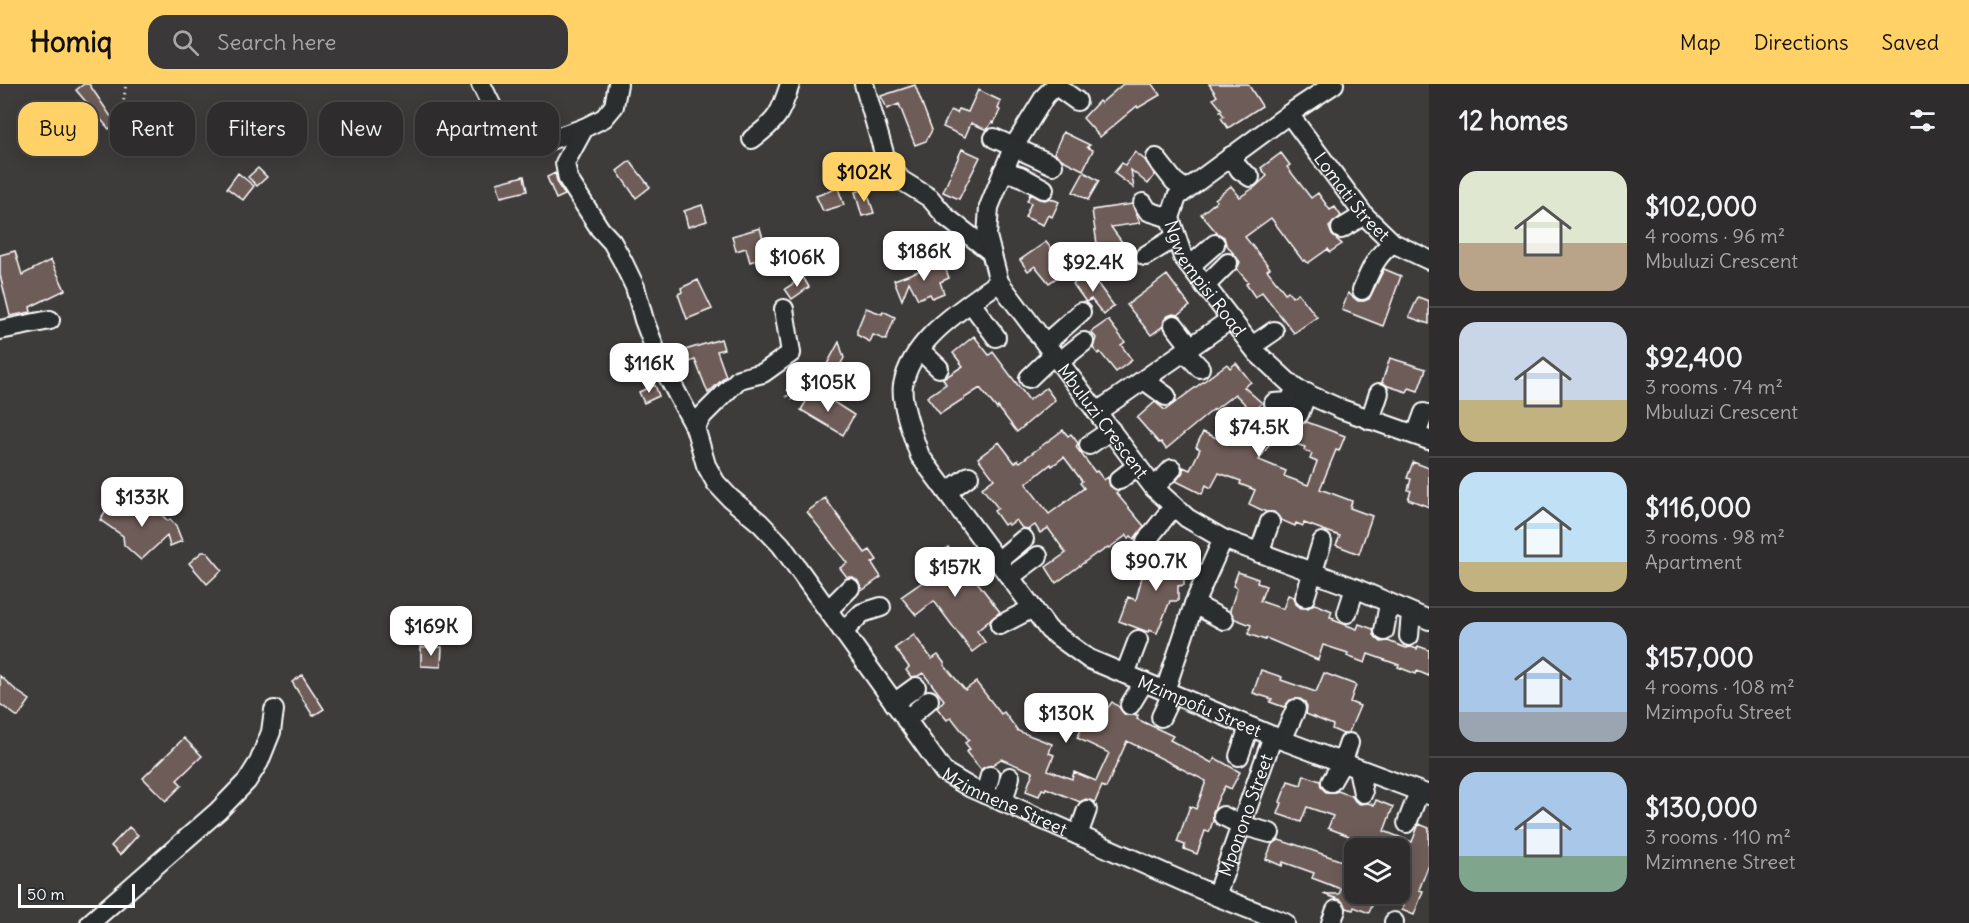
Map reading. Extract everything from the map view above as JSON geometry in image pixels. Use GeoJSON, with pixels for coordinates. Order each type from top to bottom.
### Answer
{"type":"FeatureCollection","features":[{"type":"Feature","properties":{"kind":"street"},"geometry":{"type":"LineString","coordinates":[[481,84],[501,125],[509,134],[523,141],[539,144],[584,128],[604,118],[614,106],[618,84]]}},
{"type":"Feature","properties":{"kind":"street"},"geometry":{"type":"LineString","coordinates":[[752,139],[769,127],[780,114],[790,84]]}},
{"type":"Feature","properties":{"kind":"street"},"geometry":{"type":"LineString","coordinates":[[864,84],[879,142],[886,160],[901,180],[930,198],[946,218],[991,252]]}},
{"type":"Feature","properties":{"kind":"street"},"geometry":{"type":"LineString","coordinates":[[1056,85],[1077,101]]}},
{"type":"Feature","properties":{"kind":"street","name":"Mbuluzi Crescent"},"geometry":{"type":"LineString","coordinates":[[1056,85],[1045,96],[1013,148],[989,207],[987,236],[999,282],[1154,488],[1187,518],[1223,539],[1355,588],[1429,620]]}},
{"type":"Feature","properties":{"kind":"street","name":"Ngwempisi Road"},"geometry":{"type":"LineString","coordinates":[[1321,87],[1289,114],[1265,121],[1231,156],[1177,197],[1170,218],[1184,257],[1258,354],[1301,391],[1370,420],[1423,437]]}},
{"type":"Feature","properties":{"kind":"street","name":"Lomati Street"},"geometry":{"type":"LineString","coordinates":[[1289,114],[1364,214],[1393,243],[1429,260]]}},
{"type":"Feature","properties":{"kind":"street","name":"Mzimnene Street"},"geometry":{"type":"LineString","coordinates":[[584,128],[565,163],[568,179],[622,260],[635,287],[644,320],[660,362],[695,427],[706,465],[716,483],[781,545],[944,772],[1003,802],[1216,896],[1285,923]]}},
{"type":"Feature","properties":{"kind":"street"},"geometry":{"type":"LineString","coordinates":[[994,138],[1053,165]]}},
{"type":"Feature","properties":{"kind":"street"},"geometry":{"type":"LineString","coordinates":[[1231,156],[1240,170],[1250,177]]}},
{"type":"Feature","properties":{"kind":"street"},"geometry":{"type":"LineString","coordinates":[[1156,158],[1174,181],[1186,190]]}},
{"type":"Feature","properties":{"kind":"street"},"geometry":{"type":"LineString","coordinates":[[1004,171],[1020,176],[1044,189]]}},
{"type":"Feature","properties":{"kind":"street"},"geometry":{"type":"LineString","coordinates":[[1143,203],[1148,211],[1170,218]]}},
{"type":"Feature","properties":{"kind":"street"},"geometry":{"type":"LineString","coordinates":[[1341,229],[1364,214]]}},
{"type":"Feature","properties":{"kind":"street"},"geometry":{"type":"LineString","coordinates":[[1145,256],[1176,237]]}},
{"type":"Feature","properties":{"kind":"street"},"geometry":{"type":"LineString","coordinates":[[1362,290],[1370,269],[1383,250],[1393,243]]}},
{"type":"Feature","properties":{"kind":"street"},"geometry":{"type":"LineString","coordinates":[[1190,266],[1215,244]]}},
{"type":"Feature","properties":{"kind":"street"},"geometry":{"type":"LineString","coordinates":[[1205,286],[1228,263]]}},
{"type":"Feature","properties":{"kind":"street","name":"Mzimpofu Street"},"geometry":{"type":"LineString","coordinates":[[999,282],[937,328],[913,360],[903,386],[908,424],[920,456],[1049,630],[1089,659],[1249,727],[1424,793]]}},
{"type":"Feature","properties":{"kind":"street"},"geometry":{"type":"LineString","coordinates":[[971,303],[996,337]]}},
{"type":"Feature","properties":{"kind":"street"},"geometry":{"type":"LineString","coordinates":[[695,427],[703,415],[739,379],[763,373],[790,353],[784,309]]}},
{"type":"Feature","properties":{"kind":"street"},"geometry":{"type":"LineString","coordinates":[[1029,378],[1053,353],[1081,312]]}},
{"type":"Feature","properties":{"kind":"street"},"geometry":{"type":"LineString","coordinates":[[0,330],[50,320]]}},
{"type":"Feature","properties":{"kind":"street"},"geometry":{"type":"LineString","coordinates":[[1097,412],[1231,320]]}},
{"type":"Feature","properties":{"kind":"street"},"geometry":{"type":"LineString","coordinates":[[1174,325],[1205,365]]}},
{"type":"Feature","properties":{"kind":"street"},"geometry":{"type":"LineString","coordinates":[[1252,346],[1274,331]]}},
{"type":"Feature","properties":{"kind":"street"},"geometry":{"type":"LineString","coordinates":[[1053,353],[1084,342]]}},
{"type":"Feature","properties":{"kind":"street"},"geometry":{"type":"LineString","coordinates":[[920,350],[939,368]]}},
{"type":"Feature","properties":{"kind":"street"},"geometry":{"type":"LineString","coordinates":[[1144,380],[1166,396]]}},
{"type":"Feature","properties":{"kind":"street"},"geometry":{"type":"LineString","coordinates":[[1274,403],[1289,402],[1301,391]]}},
{"type":"Feature","properties":{"kind":"street"},"geometry":{"type":"LineString","coordinates":[[1299,414],[1301,391]]}},
{"type":"Feature","properties":{"kind":"street"},"geometry":{"type":"LineString","coordinates":[[1370,420],[1379,393]]}},
{"type":"Feature","properties":{"kind":"street"},"geometry":{"type":"LineString","coordinates":[[1423,437],[1424,413]]}},
{"type":"Feature","properties":{"kind":"street"},"geometry":{"type":"LineString","coordinates":[[1089,445],[1111,430]]}},
{"type":"Feature","properties":{"kind":"street"},"geometry":{"type":"LineString","coordinates":[[1119,480],[1137,466]]}},
{"type":"Feature","properties":{"kind":"street"},"geometry":{"type":"LineString","coordinates":[[1154,488],[1172,469]]}},
{"type":"Feature","properties":{"kind":"street"},"geometry":{"type":"LineString","coordinates":[[947,492],[969,476]]}},
{"type":"Feature","properties":{"kind":"street"},"geometry":{"type":"LineString","coordinates":[[1146,541],[1174,506]]}},
{"type":"Feature","properties":{"kind":"street"},"geometry":{"type":"LineString","coordinates":[[1259,553],[1270,522]]}},
{"type":"Feature","properties":{"kind":"street"},"geometry":{"type":"LineString","coordinates":[[998,561],[1024,539]]}},
{"type":"Feature","properties":{"kind":"street"},"geometry":{"type":"LineString","coordinates":[[1161,717],[1194,604],[1197,577],[1223,539]]}},
{"type":"Feature","properties":{"kind":"street"},"geometry":{"type":"LineString","coordinates":[[1305,597],[1322,542]]}},
{"type":"Feature","properties":{"kind":"street"},"geometry":{"type":"LineString","coordinates":[[1010,577],[1038,556]]}},
{"type":"Feature","properties":{"kind":"street"},"geometry":{"type":"LineString","coordinates":[[828,610],[850,588]]}},
{"type":"Feature","properties":{"kind":"street"},"geometry":{"type":"LineString","coordinates":[[1347,613],[1355,588]]}},
{"type":"Feature","properties":{"kind":"street"},"geometry":{"type":"LineString","coordinates":[[1194,604],[1224,620]]}},
{"type":"Feature","properties":{"kind":"street"},"geometry":{"type":"LineString","coordinates":[[1384,631],[1389,604]]}},
{"type":"Feature","properties":{"kind":"street"},"geometry":{"type":"LineString","coordinates":[[843,632],[862,613],[881,607]]}},
{"type":"Feature","properties":{"kind":"street"},"geometry":{"type":"LineString","coordinates":[[1000,625],[1033,608]]}},
{"type":"Feature","properties":{"kind":"street"},"geometry":{"type":"LineString","coordinates":[[1409,636],[1411,613]]}},
{"type":"Feature","properties":{"kind":"street"},"geometry":{"type":"LineString","coordinates":[[1125,674],[1138,640]]}},
{"type":"Feature","properties":{"kind":"street"},"geometry":{"type":"LineString","coordinates":[[1130,705],[1144,682]]}},
{"type":"Feature","properties":{"kind":"street"},"geometry":{"type":"LineString","coordinates":[[894,703],[916,687]]}},
{"type":"Feature","properties":{"kind":"street"},"geometry":{"type":"LineString","coordinates":[[906,720],[929,700]]}},
{"type":"Feature","properties":{"kind":"street","name":"Mponono Street"},"geometry":{"type":"LineString","coordinates":[[1216,896],[1241,825],[1278,738],[1296,709]]}},
{"type":"Feature","properties":{"kind":"street"},"geometry":{"type":"LineString","coordinates":[[90,923],[210,817],[247,781],[259,762],[271,732],[274,710]]}},
{"type":"Feature","properties":{"kind":"street"},"geometry":{"type":"LineString","coordinates":[[1239,756],[1249,727]]}},
{"type":"Feature","properties":{"kind":"street"},"geometry":{"type":"LineString","coordinates":[[1349,743],[1350,766],[1364,793]]}},
{"type":"Feature","properties":{"kind":"street"},"geometry":{"type":"LineString","coordinates":[[1331,782],[1350,766]]}},
{"type":"Feature","properties":{"kind":"street"},"geometry":{"type":"LineString","coordinates":[[985,794],[990,776]]}},
{"type":"Feature","properties":{"kind":"street"},"geometry":{"type":"LineString","coordinates":[[1003,802],[1010,777]]}},
{"type":"Feature","properties":{"kind":"street"},"geometry":{"type":"LineString","coordinates":[[1407,823],[1424,793]]}},
{"type":"Feature","properties":{"kind":"street"},"geometry":{"type":"LineString","coordinates":[[1078,835],[1087,810]]}},
{"type":"Feature","properties":{"kind":"street"},"geometry":{"type":"LineString","coordinates":[[1223,816],[1241,825],[1270,833]]}},
{"type":"Feature","properties":{"kind":"path"},"geometry":{"type":"LineString","coordinates":[[123,102],[126,84]]}},
{"type":"Feature","properties":{"kind":"path"},"geometry":{"type":"LineString","coordinates":[[790,353],[793,367],[788,396],[793,399]]}},
{"type":"Feature","properties":{"kind":"building"},"geometry":{"type":"Polygon","coordinates":[[[84,84],[89,84],[110,115],[110,128],[98,116],[98,102],[86,102],[76,90],[84,84]]]}},
{"type":"Feature","properties":{"kind":"building"},"geometry":{"type":"Polygon","coordinates":[[[1123,84],[1152,84],[1160,95],[1138,108],[1137,106],[1100,137],[1083,118],[1099,101],[1101,103],[1123,84]]]}},
{"type":"Feature","properties":{"kind":"building"},"geometry":{"type":"Polygon","coordinates":[[[1209,84],[1248,84],[1262,106],[1228,128],[1221,118],[1224,116],[1220,111],[1222,110],[1213,99],[1217,96],[1209,84]]]}},
{"type":"Feature","properties":{"kind":"building"},"geometry":{"type":"Polygon","coordinates":[[[915,85],[932,130],[926,141],[915,145],[899,104],[887,109],[881,96],[915,85]]]}},
{"type":"Feature","properties":{"kind":"building"},"geometry":{"type":"Polygon","coordinates":[[[978,90],[1001,101],[994,123],[992,122],[987,130],[971,123],[965,137],[943,127],[951,110],[957,113],[959,109],[968,112],[978,90]]]}},
{"type":"Feature","properties":{"kind":"building"},"geometry":{"type":"Polygon","coordinates":[[[1063,132],[1090,145],[1087,147],[1093,150],[1083,170],[1054,153],[1063,132]]]}},
{"type":"Feature","properties":{"kind":"building"},"geometry":{"type":"Polygon","coordinates":[[[962,149],[980,157],[959,199],[943,192],[962,149]]]}},
{"type":"Feature","properties":{"kind":"building"},"geometry":{"type":"Polygon","coordinates":[[[1135,152],[1145,160],[1155,175],[1148,184],[1131,170],[1134,188],[1114,173],[1122,163],[1125,165],[1135,152]]]}},
{"type":"Feature","properties":{"kind":"building"},"geometry":{"type":"Polygon","coordinates":[[[1281,153],[1290,165],[1287,167],[1311,198],[1318,193],[1330,210],[1335,207],[1341,216],[1329,227],[1332,235],[1342,244],[1330,252],[1328,249],[1308,263],[1303,261],[1271,218],[1245,237],[1270,268],[1267,270],[1285,293],[1288,291],[1292,297],[1298,293],[1317,317],[1294,333],[1262,292],[1255,297],[1246,284],[1248,282],[1237,269],[1240,262],[1226,244],[1224,237],[1217,233],[1201,214],[1231,186],[1240,197],[1255,187],[1267,176],[1261,168],[1281,153]]]}},
{"type":"Feature","properties":{"kind":"building"},"geometry":{"type":"Polygon","coordinates":[[[630,161],[650,187],[636,198],[617,171],[630,161]]]}},
{"type":"Feature","properties":{"kind":"building"},"geometry":{"type":"Polygon","coordinates":[[[258,168],[267,177],[257,186],[248,177],[258,168]]]}},
{"type":"Feature","properties":{"kind":"building"},"geometry":{"type":"Polygon","coordinates":[[[1084,172],[1099,181],[1088,200],[1073,192],[1084,172]]]}},
{"type":"Feature","properties":{"kind":"building"},"geometry":{"type":"Polygon","coordinates":[[[238,173],[254,186],[243,200],[227,188],[238,173]]]}},
{"type":"Feature","properties":{"kind":"building"},"geometry":{"type":"Polygon","coordinates":[[[555,173],[558,185],[565,195],[556,199],[547,177],[555,173]]]}},
{"type":"Feature","properties":{"kind":"building"},"geometry":{"type":"Polygon","coordinates":[[[524,176],[527,191],[501,197],[497,183],[524,176]]]}},
{"type":"Feature","properties":{"kind":"building"},"geometry":{"type":"Polygon","coordinates":[[[838,188],[844,205],[823,211],[816,196],[838,188]]]}},
{"type":"Feature","properties":{"kind":"building"},"geometry":{"type":"Polygon","coordinates":[[[866,189],[874,213],[862,216],[855,192],[866,189]]]}},
{"type":"Feature","properties":{"kind":"building"},"geometry":{"type":"Polygon","coordinates":[[[1030,194],[1039,199],[1050,198],[1059,202],[1052,217],[1048,215],[1043,225],[1025,217],[1031,203],[1027,201],[1030,194]]]}},
{"type":"Feature","properties":{"kind":"building"},"geometry":{"type":"Polygon","coordinates":[[[1132,204],[1140,223],[1111,227],[1125,246],[1101,264],[1090,250],[1097,244],[1092,210],[1132,204]]]}},
{"type":"Feature","properties":{"kind":"building"},"geometry":{"type":"Polygon","coordinates":[[[702,205],[707,221],[688,227],[684,211],[702,205]]]}},
{"type":"Feature","properties":{"kind":"building"},"geometry":{"type":"Polygon","coordinates":[[[760,228],[768,256],[750,262],[746,248],[736,251],[732,236],[760,228]]]}},
{"type":"Feature","properties":{"kind":"building"},"geometry":{"type":"Polygon","coordinates":[[[1046,242],[1068,270],[1049,283],[1035,266],[1028,271],[1020,260],[1046,242]]]}},
{"type":"Feature","properties":{"kind":"building"},"geometry":{"type":"Polygon","coordinates":[[[894,245],[910,247],[907,261],[892,259],[894,245]]]}},
{"type":"Feature","properties":{"kind":"building"},"geometry":{"type":"Polygon","coordinates":[[[15,251],[22,275],[51,260],[65,290],[30,307],[31,312],[10,316],[0,275],[0,255],[15,251]]]}},
{"type":"Feature","properties":{"kind":"building"},"geometry":{"type":"Polygon","coordinates":[[[943,262],[949,278],[940,282],[944,293],[932,298],[930,294],[918,299],[909,282],[902,300],[894,280],[943,262]]]}},
{"type":"Feature","properties":{"kind":"building"},"geometry":{"type":"Polygon","coordinates":[[[1384,269],[1401,276],[1383,326],[1342,310],[1348,293],[1358,301],[1369,299],[1384,269]]]}},
{"type":"Feature","properties":{"kind":"building"},"geometry":{"type":"Polygon","coordinates":[[[1089,272],[1114,306],[1104,315],[1091,299],[1086,302],[1073,284],[1089,272]]]}},
{"type":"Feature","properties":{"kind":"building"},"geometry":{"type":"Polygon","coordinates":[[[1167,275],[1190,306],[1178,315],[1168,316],[1163,326],[1151,335],[1127,305],[1167,275]]]}},
{"type":"Feature","properties":{"kind":"building"},"geometry":{"type":"Polygon","coordinates":[[[803,277],[809,287],[792,299],[785,289],[803,277]]]}},
{"type":"Feature","properties":{"kind":"building"},"geometry":{"type":"Polygon","coordinates":[[[698,280],[712,309],[687,319],[678,294],[682,292],[681,288],[698,280]]]}},
{"type":"Feature","properties":{"kind":"building"},"geometry":{"type":"Polygon","coordinates":[[[1418,297],[1429,301],[1429,324],[1409,317],[1418,297]]]}},
{"type":"Feature","properties":{"kind":"building"},"geometry":{"type":"Polygon","coordinates":[[[866,308],[882,314],[883,311],[895,317],[886,340],[873,335],[870,342],[857,335],[866,308]]]}},
{"type":"Feature","properties":{"kind":"building"},"geometry":{"type":"Polygon","coordinates":[[[1108,320],[1125,342],[1121,345],[1132,360],[1116,372],[1100,352],[1098,354],[1093,348],[1096,338],[1091,332],[1108,320]]]}},
{"type":"Feature","properties":{"kind":"building"},"geometry":{"type":"Polygon","coordinates":[[[974,336],[989,355],[993,352],[1029,400],[1046,388],[1055,400],[1017,432],[980,388],[940,414],[927,397],[946,384],[943,379],[963,366],[953,353],[974,336]]]}},
{"type":"Feature","properties":{"kind":"building"},"geometry":{"type":"Polygon","coordinates":[[[721,339],[724,349],[717,351],[726,376],[708,393],[695,360],[689,362],[685,350],[721,339]]]}},
{"type":"Feature","properties":{"kind":"building"},"geometry":{"type":"Polygon","coordinates":[[[839,342],[844,358],[836,372],[826,366],[839,342]]]}},
{"type":"Feature","properties":{"kind":"building"},"geometry":{"type":"Polygon","coordinates":[[[1390,358],[1426,369],[1418,391],[1409,388],[1407,392],[1382,382],[1390,358]]]}},
{"type":"Feature","properties":{"kind":"building"},"geometry":{"type":"Polygon","coordinates":[[[1236,363],[1251,382],[1244,387],[1262,403],[1258,407],[1270,414],[1266,419],[1280,428],[1259,460],[1286,471],[1284,476],[1308,485],[1317,462],[1310,459],[1312,454],[1304,450],[1305,447],[1292,443],[1299,425],[1307,422],[1345,436],[1339,451],[1336,450],[1320,489],[1352,501],[1350,508],[1372,516],[1359,554],[1336,545],[1340,536],[1304,523],[1303,526],[1296,523],[1295,526],[1281,520],[1274,512],[1266,512],[1249,504],[1255,490],[1240,484],[1241,481],[1219,473],[1211,488],[1206,485],[1202,494],[1176,481],[1183,472],[1183,467],[1190,470],[1200,449],[1196,447],[1203,432],[1226,442],[1249,408],[1235,394],[1166,449],[1137,418],[1155,402],[1165,410],[1227,364],[1230,368],[1236,363]]]}},
{"type":"Feature","properties":{"kind":"building"},"geometry":{"type":"Polygon","coordinates":[[[655,385],[659,396],[644,403],[639,392],[655,385]]]}},
{"type":"Feature","properties":{"kind":"building"},"geometry":{"type":"Polygon","coordinates":[[[811,393],[827,403],[829,399],[854,415],[843,435],[801,410],[811,393]]]}},
{"type":"Feature","properties":{"kind":"building"},"geometry":{"type":"Polygon","coordinates":[[[1063,430],[1068,436],[1071,434],[1078,443],[1076,447],[1095,472],[1097,471],[1104,480],[1108,477],[1110,486],[1119,491],[1116,493],[1144,526],[1134,539],[1131,536],[1128,538],[1127,535],[1109,548],[1097,553],[1056,583],[1046,567],[1066,553],[1048,528],[1040,533],[1035,525],[1029,529],[1022,528],[1016,520],[1009,525],[1007,523],[1004,525],[994,511],[998,508],[982,488],[994,479],[978,458],[999,442],[1015,463],[1018,460],[1020,462],[1063,430]],[[1064,457],[1052,466],[1051,464],[1026,484],[1049,514],[1084,488],[1080,483],[1082,481],[1064,457]]]}},
{"type":"Feature","properties":{"kind":"building"},"geometry":{"type":"Polygon","coordinates":[[[1413,462],[1429,468],[1429,507],[1408,499],[1411,479],[1407,478],[1413,462]]]}},
{"type":"Feature","properties":{"kind":"building"},"geometry":{"type":"Polygon","coordinates":[[[143,497],[168,521],[170,519],[176,526],[182,541],[170,546],[167,536],[141,560],[124,545],[123,536],[100,520],[106,510],[114,515],[121,504],[131,509],[143,497]]]}},
{"type":"Feature","properties":{"kind":"building"},"geometry":{"type":"Polygon","coordinates":[[[825,498],[865,553],[870,550],[877,560],[872,563],[881,577],[863,590],[857,580],[847,577],[840,568],[847,563],[807,512],[825,498]]]}},
{"type":"Feature","properties":{"kind":"building"},"geometry":{"type":"Polygon","coordinates":[[[948,547],[1000,612],[977,631],[985,642],[972,652],[934,601],[916,615],[901,597],[941,569],[933,559],[948,547]]]}},
{"type":"Feature","properties":{"kind":"building"},"geometry":{"type":"Polygon","coordinates":[[[1184,550],[1184,585],[1178,586],[1178,601],[1170,601],[1157,633],[1119,621],[1128,597],[1136,600],[1146,561],[1158,565],[1158,551],[1184,550]]]}},
{"type":"Feature","properties":{"kind":"building"},"geometry":{"type":"Polygon","coordinates":[[[202,552],[207,552],[222,570],[207,584],[189,563],[202,552]]]}},
{"type":"Feature","properties":{"kind":"building"},"geometry":{"type":"Polygon","coordinates":[[[1238,572],[1258,579],[1257,583],[1266,586],[1260,601],[1283,609],[1288,595],[1294,597],[1296,604],[1301,608],[1318,605],[1332,611],[1330,617],[1334,618],[1333,620],[1357,629],[1359,624],[1373,629],[1374,635],[1381,642],[1388,641],[1406,648],[1417,649],[1418,646],[1429,650],[1429,676],[1417,671],[1416,674],[1368,654],[1365,663],[1347,656],[1348,653],[1323,645],[1318,660],[1266,638],[1265,640],[1248,634],[1251,625],[1235,619],[1230,610],[1237,588],[1233,586],[1238,572]]]}},
{"type":"Feature","properties":{"kind":"building"},"geometry":{"type":"Polygon","coordinates":[[[914,635],[932,659],[938,655],[965,690],[976,682],[1001,714],[1004,712],[1018,731],[1052,744],[1049,753],[1054,755],[1048,770],[1072,779],[1074,772],[1096,781],[1109,753],[1077,738],[1084,724],[1093,728],[1112,702],[1125,715],[1138,715],[1137,719],[1173,736],[1170,740],[1212,763],[1215,758],[1240,772],[1231,789],[1225,786],[1219,797],[1209,832],[1205,831],[1197,854],[1184,849],[1185,845],[1177,842],[1190,806],[1196,809],[1206,781],[1127,741],[1106,788],[1102,786],[1095,802],[1086,799],[1080,802],[1046,788],[1042,789],[1039,796],[1026,791],[1033,772],[1001,759],[981,770],[966,752],[970,749],[965,743],[969,740],[951,717],[947,720],[937,708],[944,700],[923,673],[911,677],[906,670],[909,667],[895,648],[914,635]]]}},
{"type":"Feature","properties":{"kind":"building"},"geometry":{"type":"Polygon","coordinates":[[[421,647],[442,647],[441,667],[421,666],[421,647]]]}},
{"type":"Feature","properties":{"kind":"building"},"geometry":{"type":"Polygon","coordinates":[[[1261,670],[1282,677],[1281,680],[1316,692],[1324,673],[1356,685],[1350,702],[1360,706],[1349,732],[1343,734],[1332,729],[1333,725],[1306,714],[1305,702],[1300,699],[1290,700],[1284,707],[1270,702],[1272,699],[1253,693],[1261,670]]]}},
{"type":"Feature","properties":{"kind":"building"},"geometry":{"type":"Polygon","coordinates":[[[302,675],[324,709],[313,716],[292,682],[302,675]]]}},
{"type":"Feature","properties":{"kind":"building"},"geometry":{"type":"Polygon","coordinates":[[[0,676],[30,700],[18,717],[0,704],[0,676]]]}},
{"type":"Feature","properties":{"kind":"building"},"geometry":{"type":"Polygon","coordinates":[[[184,738],[202,756],[177,780],[182,785],[166,801],[143,778],[184,738]]]}},
{"type":"Feature","properties":{"kind":"building"},"geometry":{"type":"Polygon","coordinates":[[[1304,775],[1320,781],[1321,787],[1326,792],[1338,791],[1352,796],[1360,804],[1374,805],[1376,800],[1393,807],[1384,831],[1402,838],[1348,838],[1349,836],[1328,828],[1333,816],[1307,807],[1301,822],[1278,814],[1288,781],[1301,785],[1304,775]]]}},
{"type":"Feature","properties":{"kind":"building"},"geometry":{"type":"Polygon","coordinates":[[[1419,824],[1429,828],[1429,864],[1419,890],[1423,891],[1414,915],[1402,910],[1404,906],[1398,904],[1410,904],[1410,841],[1412,842],[1419,824]]]}},
{"type":"Feature","properties":{"kind":"building"},"geometry":{"type":"Polygon","coordinates":[[[129,827],[138,835],[120,855],[111,846],[129,827]]]}},
{"type":"Feature","properties":{"kind":"building"},"geometry":{"type":"Polygon","coordinates":[[[1279,840],[1342,861],[1344,854],[1344,904],[1341,900],[1323,894],[1339,894],[1341,889],[1312,878],[1314,873],[1283,862],[1282,866],[1266,859],[1272,844],[1279,840]]]}},
{"type":"Feature","properties":{"kind":"building"},"geometry":{"type":"Polygon","coordinates":[[[1344,904],[1373,904],[1369,913],[1354,907],[1353,910],[1344,904]]]}}]}
